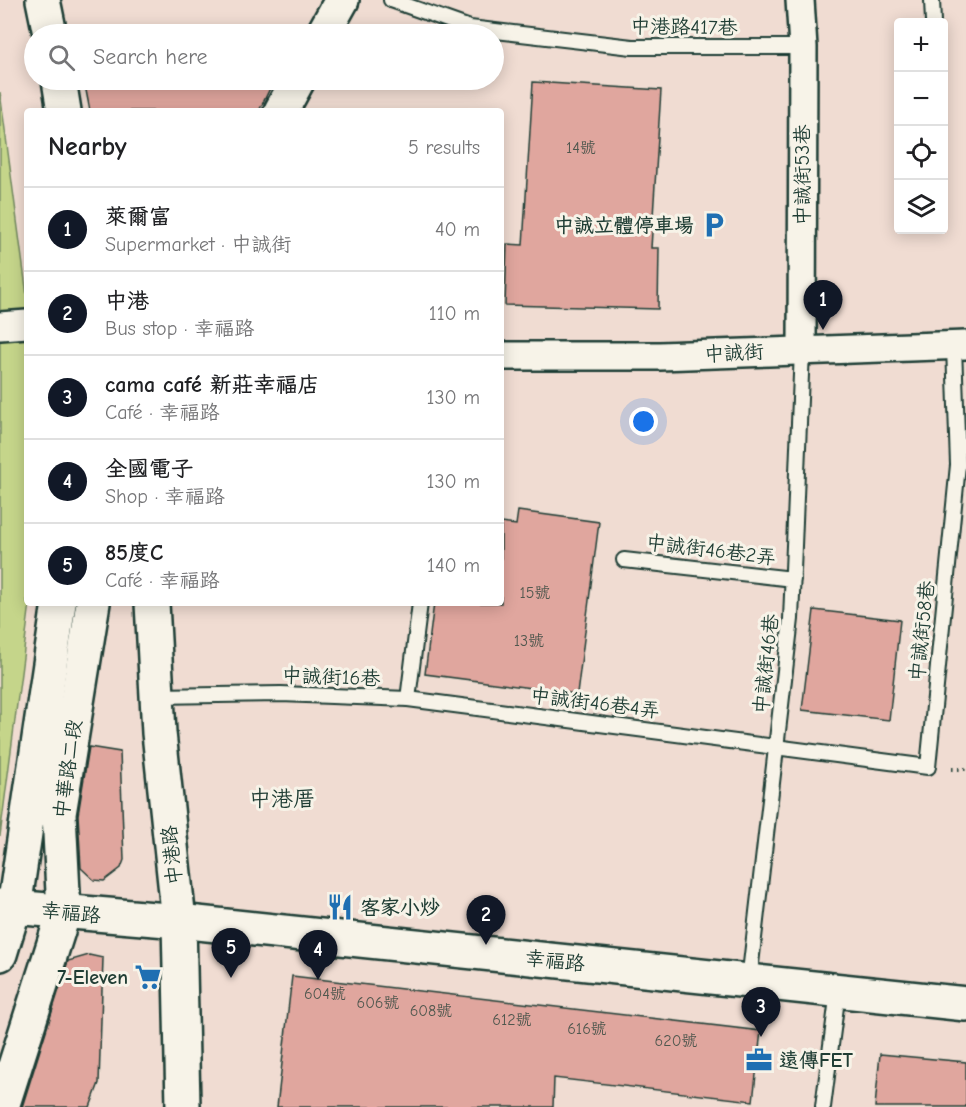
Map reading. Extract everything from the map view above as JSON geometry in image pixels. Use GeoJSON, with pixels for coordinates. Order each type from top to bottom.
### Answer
{"type":"FeatureCollection","features":[{"type":"Feature","properties":{"kind":"street"},"geometry":{"type":"LineString","coordinates":[[43,0],[48,24]]}},
{"type":"Feature","properties":{"kind":"street"},"geometry":{"type":"LineString","coordinates":[[329,24],[342,0]]}},
{"type":"Feature","properties":{"kind":"street","name":"中誠街53巷"},"geometry":{"type":"LineString","coordinates":[[800,0],[803,47],[802,350]]}},
{"type":"Feature","properties":{"kind":"street"},"geometry":{"type":"LineString","coordinates":[[61,90],[64,108]]}},
{"type":"Feature","properties":{"kind":"street"},"geometry":{"type":"LineString","coordinates":[[283,108],[293,90]]}},
{"type":"Feature","properties":{"kind":"street"},"geometry":{"type":"LineString","coordinates":[[0,326],[24,324]]}},
{"type":"Feature","properties":{"kind":"street","name":"中誠街"},"geometry":{"type":"LineString","coordinates":[[504,356],[660,356],[960,345]]}},
{"type":"Feature","properties":{"kind":"street","name":"中華路二段"},"geometry":{"type":"LineString","coordinates":[[0,954],[58,606]]}},
{"type":"Feature","properties":{"kind":"street","name":"中華路二段"},"geometry":{"type":"LineString","coordinates":[[2,1107],[64,912],[59,814],[93,606]]}},
{"type":"Feature","properties":{"kind":"street","name":"中港路"},"geometry":{"type":"LineString","coordinates":[[152,606],[157,696],[179,921],[183,1107]]}},
{"type":"Feature","properties":{"kind":"street","name":"幸福路"},"geometry":{"type":"LineString","coordinates":[[7,907],[179,921],[966,1004]]}},
{"type":"Feature","properties":{"kind":"lane","name":"中港路417巷"},"geometry":{"type":"LineString","coordinates":[[391,0],[459,24]]}},
{"type":"Feature","properties":{"kind":"lane"},"geometry":{"type":"LineString","coordinates":[[932,0],[933,18]]}},
{"type":"Feature","properties":{"kind":"lane","name":"中港路417巷"},"geometry":{"type":"LineString","coordinates":[[504,32],[632,47],[803,47]]}},
{"type":"Feature","properties":{"kind":"lane","name":"中誠街58巷"},"geometry":{"type":"LineString","coordinates":[[777,747],[928,767],[958,465],[960,345]]}},
{"type":"Feature","properties":{"kind":"lane","name":"中誠街46巷"},"geometry":{"type":"LineString","coordinates":[[749,981],[791,619],[802,350]]}},
{"type":"Feature","properties":{"kind":"lane","name":"中誠街46巷2弄"},"geometry":{"type":"LineString","coordinates":[[624,560],[793,579]]}},
{"type":"Feature","properties":{"kind":"lane","name":"中誠街16巷"},"geometry":{"type":"LineString","coordinates":[[157,696],[281,694],[408,699],[420,606]]}},
{"type":"Feature","properties":{"kind":"lane","name":"中誠街46巷4弄"},"geometry":{"type":"LineString","coordinates":[[408,699],[777,747]]}},
{"type":"Feature","properties":{"kind":"lane"},"geometry":{"type":"LineString","coordinates":[[823,1107],[838,991]]}},
{"type":"Feature","properties":{"kind":"green space"},"geometry":{"type":"Polygon","coordinates":[[[0,92],[24,273],[24,606],[30,606],[0,836],[0,92]]]}},
{"type":"Feature","properties":{"kind":"building"},"geometry":{"type":"Polygon","coordinates":[[[533,82],[661,90],[651,248],[659,248],[658,309],[505,305],[507,244],[523,245],[533,82]]]}},
{"type":"Feature","properties":{"kind":"building"},"geometry":{"type":"Polygon","coordinates":[[[86,90],[269,90],[260,108],[89,108],[86,90]]]}},
{"type":"Feature","properties":{"kind":"building"},"geometry":{"type":"Polygon","coordinates":[[[518,511],[599,522],[577,694],[425,674],[434,606],[504,606],[504,523],[516,525],[518,511]]]}},
{"type":"Feature","properties":{"kind":"building"},"geometry":{"type":"Polygon","coordinates":[[[814,610],[900,620],[889,720],[802,710],[814,610]]]}},
{"type":"Feature","properties":{"kind":"building"},"geometry":{"type":"Polygon","coordinates":[[[89,747],[120,752],[124,860],[121,868],[104,881],[94,880],[81,868],[78,815],[89,747]]]}},
{"type":"Feature","properties":{"kind":"building"},"geometry":{"type":"Polygon","coordinates":[[[89,955],[103,958],[99,1083],[90,1107],[22,1107],[68,961],[89,955]]]}},
{"type":"Feature","properties":{"kind":"building"},"geometry":{"type":"Polygon","coordinates":[[[292,976],[761,1031],[753,1101],[554,1078],[553,1107],[277,1107],[292,976]]]}},
{"type":"Feature","properties":{"kind":"building"},"geometry":{"type":"Polygon","coordinates":[[[880,1054],[966,1062],[966,1107],[875,1107],[880,1054]]]}},
{"type":"Feature","properties":{"kind":"place","name":"中誠立體停車場"},"geometry":{"type":"Point","coordinates":[714,225]}},
{"type":"Feature","properties":{"kind":"place","name":"萊爾富"},"geometry":{"type":"Point","coordinates":[823,330]}},
{"type":"Feature","properties":{"kind":"place","name":"客家小炒"},"geometry":{"type":"Point","coordinates":[340,907]}},
{"type":"Feature","properties":{"kind":"place","name":"中港"},"geometry":{"type":"Point","coordinates":[486,945]}},
{"type":"Feature","properties":{"kind":"place","name":"7-Eleven"},"geometry":{"type":"Point","coordinates":[148,977]}},
{"type":"Feature","properties":{"kind":"place","name":"85度C"},"geometry":{"type":"Point","coordinates":[231,978]}},
{"type":"Feature","properties":{"kind":"place","name":"全國電子"},"geometry":{"type":"Point","coordinates":[318,980]}},
{"type":"Feature","properties":{"kind":"place","name":"cama café 新莊幸福店"},"geometry":{"type":"Point","coordinates":[761,1037]}},
{"type":"Feature","properties":{"kind":"place","name":"遠傳FET"},"geometry":{"type":"Point","coordinates":[759,1060]}},
{"type":"Feature","properties":{"kind":"district","name":"中港厝"},"geometry":{"type":"Point","coordinates":[282,799]}}]}
